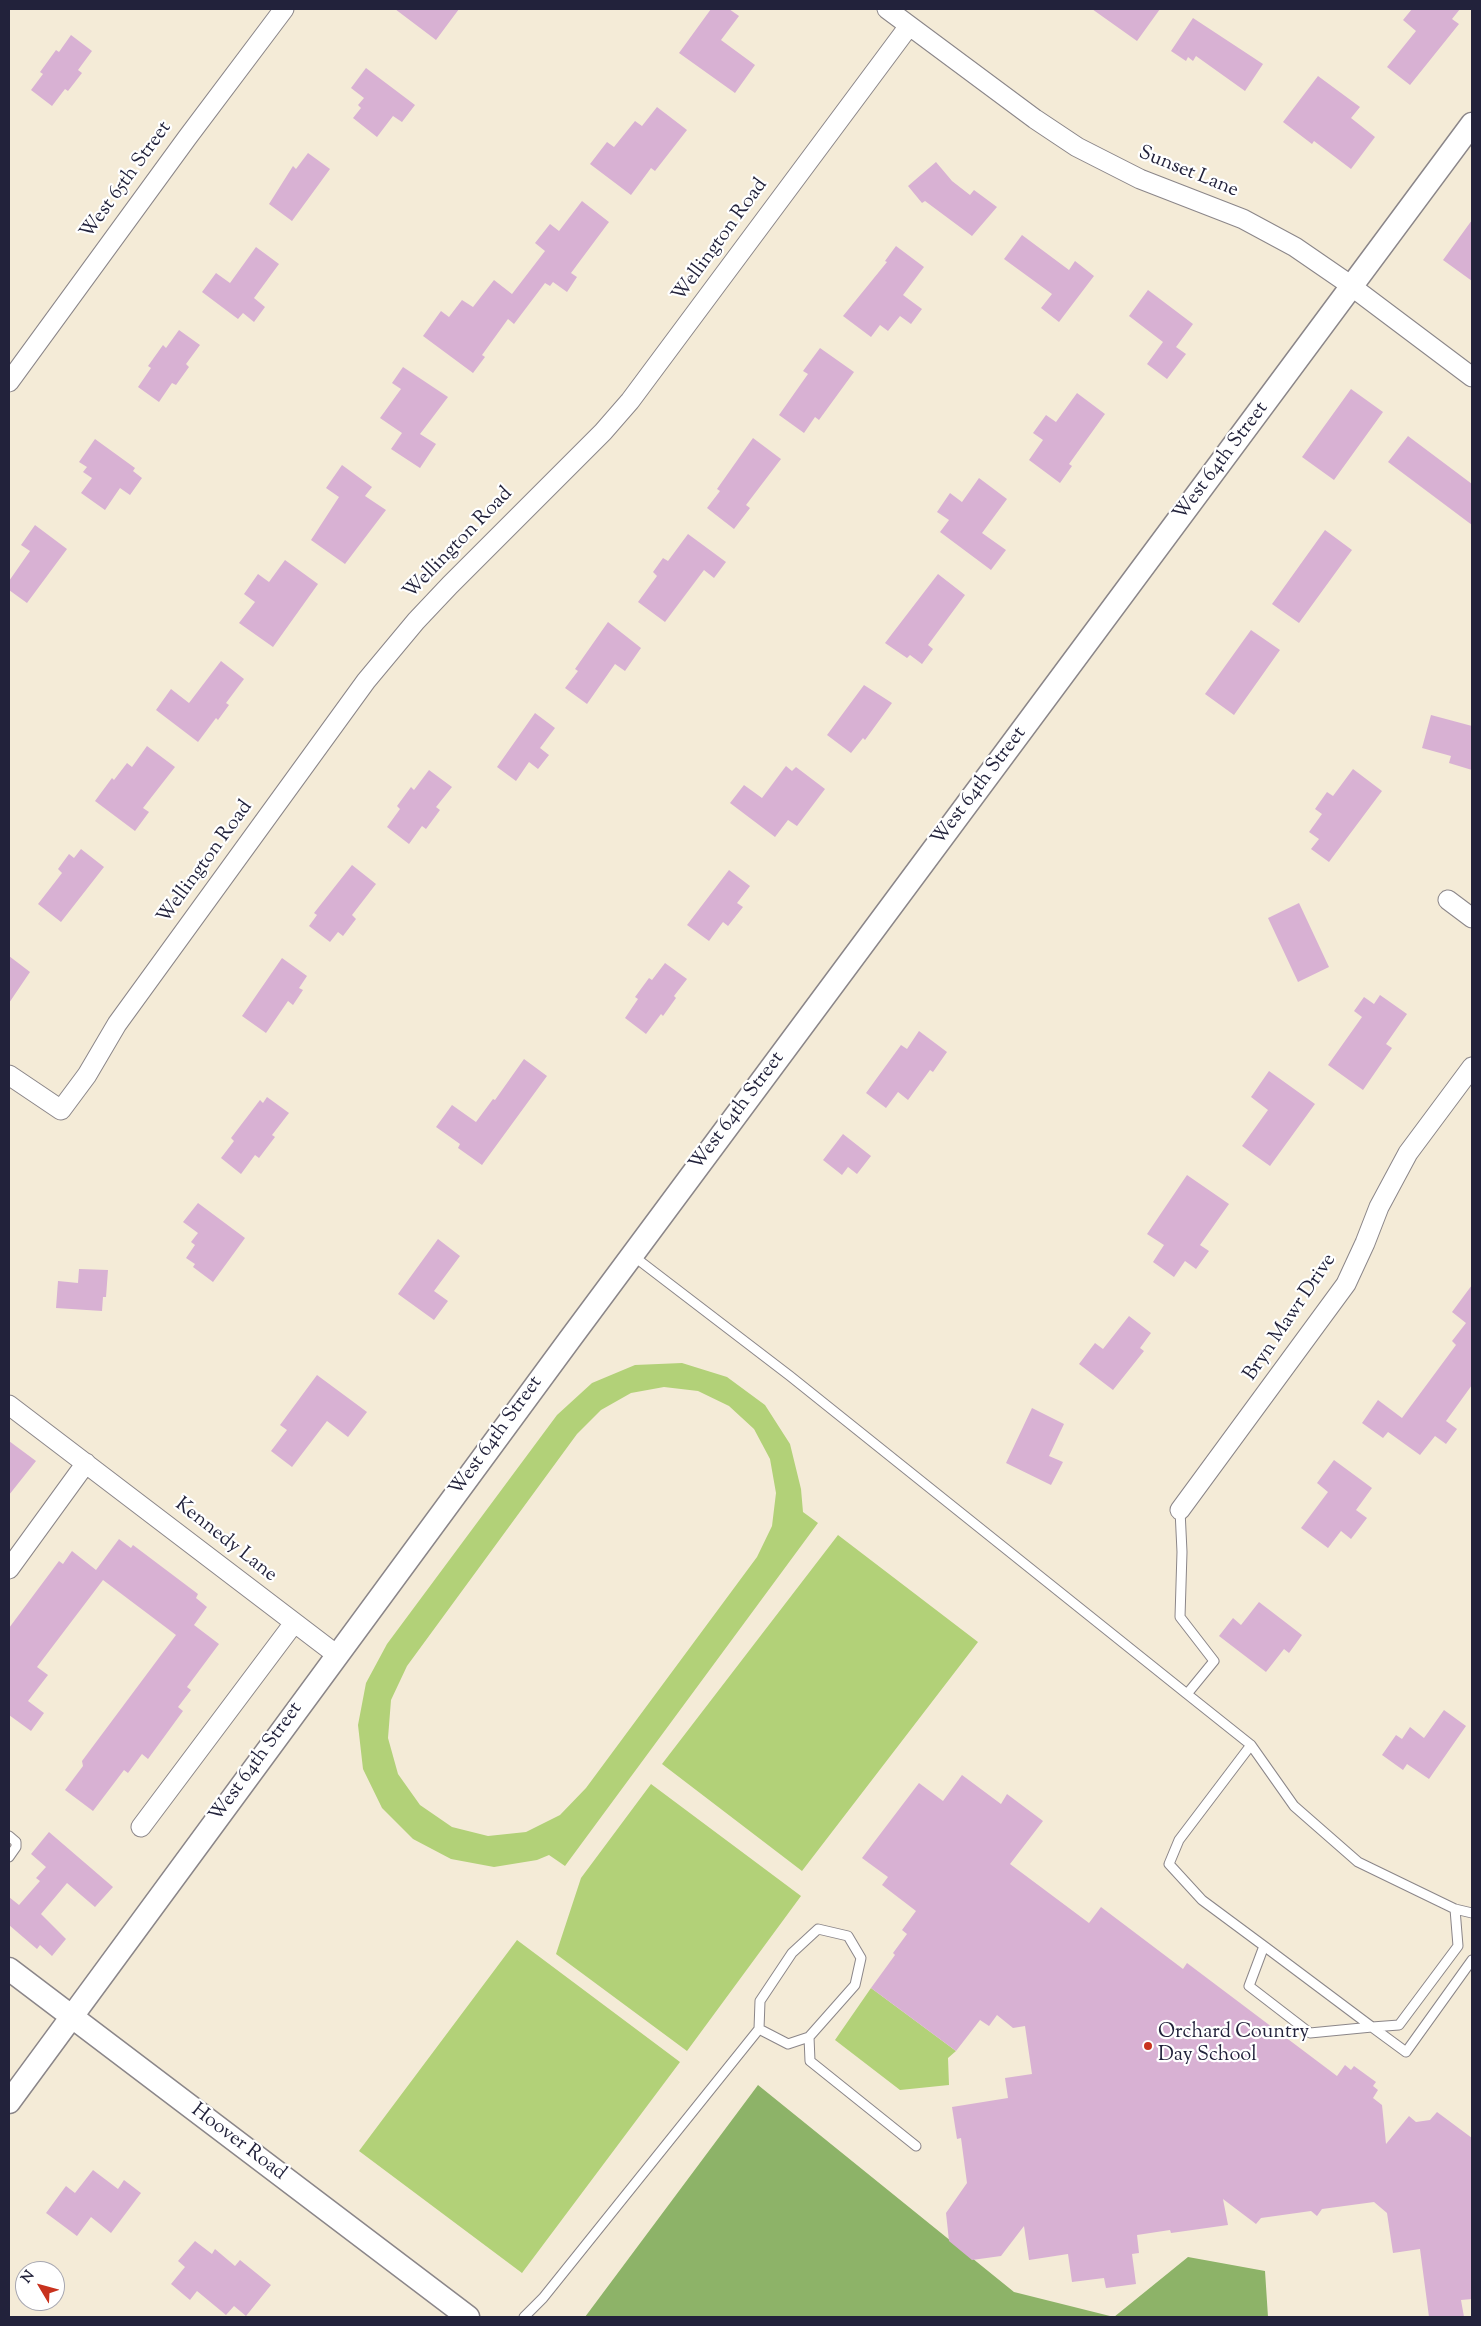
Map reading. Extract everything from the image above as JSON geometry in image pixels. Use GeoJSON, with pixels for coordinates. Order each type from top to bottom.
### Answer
{"type":"FeatureCollection","features":[{"type":"Feature","properties":{"kind":"street","name":"West 65th Street"},"geometry":{"type":"LineString","coordinates":[[9,382],[284,9]]}},
{"type":"Feature","properties":{"kind":"street","name":"Sunset Lane"},"geometry":{"type":"LineString","coordinates":[[887,9],[1039,122],[1077,147],[1131,175],[1216,208],[1260,228],[1295,247],[1352,287],[1472,378]]}},
{"type":"Feature","properties":{"kind":"street","name":"Wellington Road"},"geometry":{"type":"LineString","coordinates":[[9,1075],[62,1110],[87,1076],[117,1024],[366,681],[416,620],[603,432],[630,402],[909,26]]}},
{"type":"Feature","properties":{"kind":"street","name":"West 64th Street"},"geometry":{"type":"LineString","coordinates":[[9,2102],[632,1255],[1472,124]]}},
{"type":"Feature","properties":{"kind":"street"},"geometry":{"type":"LineString","coordinates":[[1448,900],[1472,918]]}},
{"type":"Feature","properties":{"kind":"street","name":"Bryn Mawr Drive"},"geometry":{"type":"LineString","coordinates":[[1180,1510],[1346,1284],[1379,1207],[1408,1153],[1472,1067]]}},
{"type":"Feature","properties":{"kind":"street","name":"Kennedy Lane"},"geometry":{"type":"LineString","coordinates":[[9,1404],[337,1655]]}},
{"type":"Feature","properties":{"kind":"street"},"geometry":{"type":"LineString","coordinates":[[9,1569],[86,1463]]}},
{"type":"Feature","properties":{"kind":"street"},"geometry":{"type":"LineString","coordinates":[[141,1827],[294,1623]]}},
{"type":"Feature","properties":{"kind":"street","name":"Hoover Road"},"geometry":{"type":"LineString","coordinates":[[9,1968],[468,2317]]}},
{"type":"Feature","properties":{"kind":"lane"},"geometry":{"type":"LineString","coordinates":[[632,1255],[790,1376],[1251,1745],[1294,1806],[1358,1862],[1455,1909],[1472,1913]]}},
{"type":"Feature","properties":{"kind":"lane"},"geometry":{"type":"LineString","coordinates":[[1180,1510],[1182,1552],[1180,1617],[1214,1661],[1187,1694]]}},
{"type":"Feature","properties":{"kind":"lane"},"geometry":{"type":"LineString","coordinates":[[1251,1745],[1179,1840],[1169,1864],[1202,1900],[1406,2052],[1472,1960]]}},
{"type":"Feature","properties":{"kind":"lane"},"geometry":{"type":"LineString","coordinates":[[9,1836],[16,1842],[16,1847],[9,1857]]}},
{"type":"Feature","properties":{"kind":"lane"},"geometry":{"type":"LineString","coordinates":[[1264,1946],[1248,1986],[1310,2033],[1399,2025],[1458,1946],[1455,1909]]}},
{"type":"Feature","properties":{"kind":"lane"},"geometry":{"type":"LineString","coordinates":[[524,2317],[549,2290],[759,2029],[760,2001],[792,1953],[818,1929],[848,1936],[861,1958],[855,1985],[809,2037],[788,2044],[759,2029]]}},
{"type":"Feature","properties":{"kind":"lane"},"geometry":{"type":"LineString","coordinates":[[809,2037],[810,2061],[916,2146]]}},
{"type":"Feature","properties":{"kind":"green space"},"geometry":{"type":"Polygon","coordinates":[[[682,1363],[727,1377],[765,1405],[790,1444],[801,1489],[803,1512],[818,1523],[565,1866],[549,1855],[537,1860],[494,1867],[451,1859],[413,1839],[382,1808],[363,1769],[358,1725],[366,1683],[387,1644],[557,1415],[592,1383],[635,1365],[682,1363]],[[664,1387],[631,1393],[601,1410],[577,1434],[407,1666],[391,1700],[388,1738],[398,1774],[420,1805],[452,1827],[488,1836],[526,1832],[560,1815],[586,1788],[757,1557],[772,1526],[776,1493],[770,1459],[754,1429],[729,1406],[698,1391],[664,1387]]]}},
{"type":"Feature","properties":{"kind":"green space"},"geometry":{"type":"Polygon","coordinates":[[[838,1535],[978,1642],[802,1871],[662,1764],[838,1535]]]}},
{"type":"Feature","properties":{"kind":"green space"},"geometry":{"type":"Polygon","coordinates":[[[651,1784],[801,1896],[687,2051],[556,1954],[581,1878],[651,1784]]]}},
{"type":"Feature","properties":{"kind":"green space"},"geometry":{"type":"Polygon","coordinates":[[[517,1940],[680,2062],[522,2273],[359,2151],[517,1940]]]}},
{"type":"Feature","properties":{"kind":"green space"},"geometry":{"type":"Polygon","coordinates":[[[871,1988],[956,2051],[948,2058],[949,2085],[900,2090],[835,2040],[871,1988]]]}},
{"type":"Feature","properties":{"kind":"green space"},"geometry":{"type":"Polygon","coordinates":[[[758,2085],[1014,2292],[1114,2317],[585,2317],[758,2085]]]}},
{"type":"Feature","properties":{"kind":"green space"},"geometry":{"type":"Polygon","coordinates":[[[1188,2257],[1265,2271],[1268,2317],[1114,2317],[1188,2257]]]}},
{"type":"Feature","properties":{"kind":"building"},"geometry":{"type":"Polygon","coordinates":[[[395,9],[459,9],[436,40],[395,9]]]}},
{"type":"Feature","properties":{"kind":"building"},"geometry":{"type":"Polygon","coordinates":[[[711,9],[729,9],[739,16],[721,40],[755,65],[735,93],[679,53],[711,9]]]}},
{"type":"Feature","properties":{"kind":"building"},"geometry":{"type":"Polygon","coordinates":[[[1092,9],[1160,9],[1137,41],[1092,9]]]}},
{"type":"Feature","properties":{"kind":"building"},"geometry":{"type":"Polygon","coordinates":[[[1412,9],[1460,9],[1452,19],[1459,24],[1410,85],[1387,67],[1416,31],[1403,20],[1412,9]]]}},
{"type":"Feature","properties":{"kind":"building"},"geometry":{"type":"Polygon","coordinates":[[[1193,18],[1263,64],[1245,91],[1196,56],[1193,61],[1188,57],[1186,61],[1171,51],[1193,18]]]}},
{"type":"Feature","properties":{"kind":"building"},"geometry":{"type":"Polygon","coordinates":[[[71,35],[92,51],[78,70],[82,73],[68,91],[65,89],[52,106],[31,90],[43,74],[40,72],[56,50],[59,52],[71,35]]]}},
{"type":"Feature","properties":{"kind":"building"},"geometry":{"type":"Polygon","coordinates":[[[366,68],[415,105],[402,122],[393,116],[377,137],[353,118],[361,108],[358,105],[364,98],[351,88],[366,68]]]}},
{"type":"Feature","properties":{"kind":"building"},"geometry":{"type":"Polygon","coordinates":[[[1318,76],[1360,107],[1351,118],[1375,137],[1351,169],[1314,141],[1312,144],[1283,122],[1318,76]]]}},
{"type":"Feature","properties":{"kind":"building"},"geometry":{"type":"Polygon","coordinates":[[[657,107],[687,130],[655,171],[651,168],[631,195],[590,164],[607,142],[614,147],[635,121],[642,126],[657,107]]]}},
{"type":"Feature","properties":{"kind":"building"},"geometry":{"type":"Polygon","coordinates":[[[308,153],[330,169],[292,221],[269,204],[293,166],[296,169],[308,153]]]}},
{"type":"Feature","properties":{"kind":"building"},"geometry":{"type":"Polygon","coordinates":[[[936,162],[952,181],[970,195],[974,190],[997,207],[972,236],[925,201],[922,203],[908,186],[936,162]]]}},
{"type":"Feature","properties":{"kind":"building"},"geometry":{"type":"Polygon","coordinates":[[[582,201],[609,222],[571,273],[577,277],[567,292],[553,282],[550,286],[545,283],[514,324],[508,319],[482,355],[485,357],[473,373],[423,336],[441,311],[449,317],[462,300],[473,307],[494,280],[512,294],[545,251],[535,243],[550,224],[559,231],[582,201]]]}},
{"type":"Feature","properties":{"kind":"building"},"geometry":{"type":"Polygon","coordinates":[[[1472,220],[1472,281],[1443,260],[1472,220]]]}},
{"type":"Feature","properties":{"kind":"building"},"geometry":{"type":"Polygon","coordinates":[[[1022,235],[1069,270],[1075,261],[1094,276],[1059,322],[1041,308],[1052,294],[1004,259],[1022,235]]]}},
{"type":"Feature","properties":{"kind":"building"},"geometry":{"type":"Polygon","coordinates":[[[896,246],[924,267],[903,295],[922,309],[911,324],[900,316],[888,331],[880,325],[871,337],[843,316],[887,262],[885,261],[896,246]]]}},
{"type":"Feature","properties":{"kind":"building"},"geometry":{"type":"Polygon","coordinates":[[[256,247],[279,264],[254,298],[265,307],[254,322],[243,313],[238,319],[202,292],[216,273],[230,283],[256,247]]]}},
{"type":"Feature","properties":{"kind":"building"},"geometry":{"type":"Polygon","coordinates":[[[1148,290],[1193,324],[1176,347],[1186,354],[1167,379],[1147,364],[1163,342],[1129,316],[1148,290]]]}},
{"type":"Feature","properties":{"kind":"building"},"geometry":{"type":"Polygon","coordinates":[[[179,330],[200,345],[186,364],[189,367],[176,385],[172,383],[159,402],[138,387],[151,368],[148,366],[163,345],[166,348],[179,330]]]}},
{"type":"Feature","properties":{"kind":"building"},"geometry":{"type":"Polygon","coordinates":[[[820,348],[854,372],[819,420],[815,417],[804,433],[779,415],[808,374],[803,371],[820,348]]]}},
{"type":"Feature","properties":{"kind":"building"},"geometry":{"type":"Polygon","coordinates":[[[403,367],[448,397],[420,434],[436,444],[420,468],[391,449],[402,433],[380,418],[401,389],[392,383],[403,367]]]}},
{"type":"Feature","properties":{"kind":"building"},"geometry":{"type":"Polygon","coordinates":[[[1351,389],[1383,412],[1334,480],[1302,457],[1351,389]]]}},
{"type":"Feature","properties":{"kind":"building"},"geometry":{"type":"Polygon","coordinates":[[[1077,393],[1105,414],[1069,464],[1072,466],[1060,483],[1029,460],[1043,440],[1033,433],[1046,415],[1056,422],[1077,393]]]}},
{"type":"Feature","properties":{"kind":"building"},"geometry":{"type":"Polygon","coordinates":[[[1408,436],[1472,484],[1472,525],[1388,462],[1408,436]]]}},
{"type":"Feature","properties":{"kind":"building"},"geometry":{"type":"Polygon","coordinates":[[[753,438],[781,459],[746,505],[750,508],[734,529],[707,508],[720,491],[717,489],[753,438]]]}},
{"type":"Feature","properties":{"kind":"building"},"geometry":{"type":"Polygon","coordinates":[[[95,439],[135,468],[133,471],[142,478],[130,495],[120,488],[105,510],[81,493],[92,478],[83,472],[87,467],[79,462],[95,439]]]}},
{"type":"Feature","properties":{"kind":"building"},"geometry":{"type":"Polygon","coordinates":[[[342,465],[372,487],[365,496],[386,510],[345,564],[311,540],[339,497],[326,488],[342,465]]]}},
{"type":"Feature","properties":{"kind":"building"},"geometry":{"type":"Polygon","coordinates":[[[979,478],[1007,499],[982,533],[1006,550],[991,570],[940,532],[949,520],[937,512],[950,493],[962,502],[979,478]]]}},
{"type":"Feature","properties":{"kind":"building"},"geometry":{"type":"Polygon","coordinates":[[[35,525],[67,549],[27,603],[9,590],[9,581],[30,551],[21,545],[35,525]]]}},
{"type":"Feature","properties":{"kind":"building"},"geometry":{"type":"Polygon","coordinates":[[[1325,530],[1352,550],[1299,623],[1272,604],[1325,530]]]}},
{"type":"Feature","properties":{"kind":"building"},"geometry":{"type":"Polygon","coordinates":[[[688,534],[726,562],[714,578],[704,570],[665,622],[638,602],[657,576],[653,572],[663,558],[668,561],[688,534]]]}},
{"type":"Feature","properties":{"kind":"building"},"geometry":{"type":"Polygon","coordinates":[[[285,560],[318,584],[273,647],[239,623],[255,602],[244,594],[258,574],[269,582],[285,560]]]}},
{"type":"Feature","properties":{"kind":"building"},"geometry":{"type":"Polygon","coordinates":[[[938,574],[965,595],[928,645],[933,649],[922,664],[910,655],[907,658],[885,643],[938,574]]]}},
{"type":"Feature","properties":{"kind":"building"},"geometry":{"type":"Polygon","coordinates":[[[608,622],[641,648],[625,671],[615,664],[587,704],[565,688],[578,671],[575,669],[608,622]]]}},
{"type":"Feature","properties":{"kind":"building"},"geometry":{"type":"Polygon","coordinates":[[[1251,630],[1280,650],[1234,715],[1205,694],[1251,630]]]}},
{"type":"Feature","properties":{"kind":"building"},"geometry":{"type":"Polygon","coordinates":[[[221,661],[244,679],[226,703],[229,705],[218,720],[216,718],[198,742],[156,710],[171,689],[189,703],[221,661]]]}},
{"type":"Feature","properties":{"kind":"building"},"geometry":{"type":"Polygon","coordinates":[[[864,685],[892,703],[865,740],[863,738],[851,753],[827,735],[864,685]]]}},
{"type":"Feature","properties":{"kind":"building"},"geometry":{"type":"Polygon","coordinates":[[[535,713],[555,728],[540,748],[549,755],[538,769],[529,762],[516,781],[497,767],[535,713]]]}},
{"type":"Feature","properties":{"kind":"building"},"geometry":{"type":"Polygon","coordinates":[[[1431,715],[1472,726],[1472,770],[1449,763],[1451,756],[1422,748],[1431,715]]]}},
{"type":"Feature","properties":{"kind":"building"},"geometry":{"type":"Polygon","coordinates":[[[147,746],[175,767],[143,808],[149,812],[135,831],[95,801],[112,778],[114,780],[127,763],[132,767],[147,746]]]}},
{"type":"Feature","properties":{"kind":"building"},"geometry":{"type":"Polygon","coordinates":[[[786,766],[792,771],[796,767],[825,789],[797,826],[788,820],[775,837],[730,803],[744,785],[762,798],[786,766]]]}},
{"type":"Feature","properties":{"kind":"building"},"geometry":{"type":"Polygon","coordinates":[[[1353,769],[1382,791],[1329,862],[1311,849],[1319,839],[1309,832],[1322,814],[1315,809],[1327,792],[1333,796],[1353,769]]]}},
{"type":"Feature","properties":{"kind":"building"},"geometry":{"type":"Polygon","coordinates":[[[429,770],[452,787],[436,807],[440,810],[426,829],[422,826],[409,844],[387,827],[400,809],[397,806],[411,787],[414,790],[429,770]]]}},
{"type":"Feature","properties":{"kind":"building"},"geometry":{"type":"Polygon","coordinates":[[[81,849],[104,867],[61,922],[38,904],[62,873],[58,869],[69,854],[74,858],[81,849]]]}},
{"type":"Feature","properties":{"kind":"building"},"geometry":{"type":"Polygon","coordinates":[[[352,865],[376,884],[352,915],[356,919],[343,936],[338,932],[330,942],[309,926],[317,915],[314,913],[352,865]]]}},
{"type":"Feature","properties":{"kind":"building"},"geometry":{"type":"Polygon","coordinates":[[[729,870],[750,886],[737,903],[743,907],[728,926],[723,922],[709,941],[687,925],[729,870]]]}},
{"type":"Feature","properties":{"kind":"building"},"geometry":{"type":"Polygon","coordinates":[[[1299,903],[1329,967],[1298,982],[1268,918],[1299,903]]]}},
{"type":"Feature","properties":{"kind":"building"},"geometry":{"type":"Polygon","coordinates":[[[9,956],[30,972],[9,1003],[9,956]]]}},
{"type":"Feature","properties":{"kind":"building"},"geometry":{"type":"Polygon","coordinates":[[[282,958],[307,976],[299,988],[303,990],[293,1005],[288,1001],[266,1033],[242,1016],[282,958]]]}},
{"type":"Feature","properties":{"kind":"building"},"geometry":{"type":"Polygon","coordinates":[[[665,963],[687,979],[674,996],[676,998],[663,1016],[661,1014],[646,1034],[625,1018],[638,999],[635,997],[649,978],[652,980],[665,963]]]}},
{"type":"Feature","properties":{"kind":"building"},"geometry":{"type":"Polygon","coordinates":[[[1380,995],[1407,1014],[1386,1044],[1392,1048],[1363,1090],[1328,1065],[1362,1017],[1354,1011],[1364,997],[1374,1004],[1380,995]]]}},
{"type":"Feature","properties":{"kind":"building"},"geometry":{"type":"Polygon","coordinates":[[[919,1031],[947,1052],[933,1072],[930,1070],[908,1100],[898,1092],[886,1108],[866,1093],[901,1045],[907,1049],[919,1031]]]}},
{"type":"Feature","properties":{"kind":"building"},"geometry":{"type":"Polygon","coordinates":[[[524,1059],[547,1076],[482,1165],[458,1148],[460,1144],[436,1127],[452,1105],[476,1122],[493,1099],[495,1100],[524,1059]]]}},
{"type":"Feature","properties":{"kind":"building"},"geometry":{"type":"Polygon","coordinates":[[[1269,1071],[1315,1104],[1270,1166],[1242,1146],[1268,1110],[1251,1097],[1269,1071]]]}},
{"type":"Feature","properties":{"kind":"building"},"geometry":{"type":"Polygon","coordinates":[[[267,1097],[289,1113],[272,1135],[275,1137],[259,1158],[255,1155],[241,1174],[221,1158],[234,1141],[231,1138],[260,1100],[263,1103],[267,1097]]]}},
{"type":"Feature","properties":{"kind":"building"},"geometry":{"type":"Polygon","coordinates":[[[843,1134],[871,1156],[857,1174],[848,1167],[842,1175],[823,1160],[843,1134]]]}},
{"type":"Feature","properties":{"kind":"building"},"geometry":{"type":"Polygon","coordinates":[[[1187,1175],[1229,1204],[1200,1245],[1209,1251],[1196,1269],[1185,1261],[1174,1277],[1153,1262],[1164,1245],[1147,1234],[1187,1175]]]}},
{"type":"Feature","properties":{"kind":"building"},"geometry":{"type":"Polygon","coordinates":[[[198,1203],[245,1238],[213,1282],[193,1267],[195,1264],[186,1258],[195,1245],[191,1242],[198,1233],[183,1222],[198,1203]]]}},
{"type":"Feature","properties":{"kind":"building"},"geometry":{"type":"Polygon","coordinates":[[[438,1239],[460,1256],[434,1291],[448,1301],[434,1320],[398,1294],[438,1239]]]}},
{"type":"Feature","properties":{"kind":"building"},"geometry":{"type":"Polygon","coordinates":[[[79,1269],[108,1270],[106,1297],[103,1297],[102,1311],[56,1308],[58,1281],[78,1283],[79,1269]]]}},
{"type":"Feature","properties":{"kind":"building"},"geometry":{"type":"Polygon","coordinates":[[[1472,1285],[1472,1385],[1446,1421],[1457,1429],[1446,1444],[1435,1436],[1420,1455],[1388,1432],[1383,1438],[1362,1423],[1378,1400],[1402,1418],[1456,1345],[1452,1341],[1466,1323],[1452,1312],[1472,1285]]]}},
{"type":"Feature","properties":{"kind":"building"},"geometry":{"type":"Polygon","coordinates":[[[1129,1316],[1151,1333],[1140,1348],[1144,1351],[1113,1390],[1079,1364],[1095,1343],[1103,1349],[1129,1316]]]}},
{"type":"Feature","properties":{"kind":"building"},"geometry":{"type":"Polygon","coordinates":[[[317,1375],[367,1412],[348,1437],[327,1421],[292,1467],[271,1451],[287,1430],[280,1425],[317,1375]]]}},
{"type":"Feature","properties":{"kind":"building"},"geometry":{"type":"Polygon","coordinates":[[[1032,1408],[1064,1424],[1049,1456],[1063,1462],[1051,1485],[1006,1463],[1032,1408]]]}},
{"type":"Feature","properties":{"kind":"building"},"geometry":{"type":"Polygon","coordinates":[[[9,1441],[36,1461],[9,1495],[9,1441]]]}},
{"type":"Feature","properties":{"kind":"building"},"geometry":{"type":"Polygon","coordinates":[[[1334,1460],[1372,1488],[1356,1510],[1367,1518],[1351,1539],[1341,1531],[1328,1548],[1301,1528],[1328,1492],[1317,1483],[1334,1460]]]}},
{"type":"Feature","properties":{"kind":"building"},"geometry":{"type":"Polygon","coordinates":[[[119,1539],[131,1548],[133,1545],[198,1594],[196,1598],[207,1607],[194,1625],[219,1644],[187,1687],[191,1690],[178,1707],[183,1711],[148,1759],[142,1754],[128,1773],[124,1770],[93,1811],[65,1790],[83,1766],[82,1761],[176,1635],[103,1580],[37,1667],[48,1675],[28,1701],[44,1713],[31,1731],[9,1715],[9,1628],[59,1561],[63,1564],[72,1551],[96,1570],[119,1539]]]}},
{"type":"Feature","properties":{"kind":"building"},"geometry":{"type":"Polygon","coordinates":[[[1259,1602],[1302,1635],[1289,1653],[1284,1649],[1266,1672],[1219,1636],[1233,1618],[1241,1625],[1259,1602]]]}},
{"type":"Feature","properties":{"kind":"building"},"geometry":{"type":"Polygon","coordinates":[[[1444,1710],[1466,1726],[1429,1779],[1407,1764],[1403,1770],[1382,1755],[1396,1735],[1402,1739],[1410,1727],[1424,1738],[1444,1710]]]}},
{"type":"Feature","properties":{"kind":"building"},"geometry":{"type":"Polygon","coordinates":[[[962,1775],[1001,1804],[1007,1794],[1043,1821],[1010,1864],[1089,1923],[1101,1907],[1183,1969],[1187,1963],[1337,2076],[1345,2065],[1351,2070],[1354,2066],[1376,2082],[1373,2086],[1378,2090],[1373,2098],[1382,2105],[1386,2144],[1409,2116],[1416,2122],[1430,2120],[1437,2112],[1472,2138],[1472,2299],[1461,2300],[1464,2317],[1429,2317],[1420,2249],[1393,2253],[1387,2213],[1374,2202],[1322,2209],[1317,2216],[1311,2211],[1261,2218],[1256,2224],[1223,2199],[1228,2225],[1171,2233],[1170,2230],[1137,2235],[1139,2253],[1132,2254],[1136,2284],[1106,2288],[1104,2278],[1072,2282],[1068,2254],[1029,2260],[1024,2226],[1001,2256],[972,2260],[949,2241],[946,2213],[967,2183],[961,2138],[957,2139],[952,2107],[1008,2098],[1005,2078],[1032,2074],[1025,2026],[1013,2028],[997,2015],[989,2026],[980,2020],[956,2051],[871,1988],[895,1955],[893,1953],[907,1934],[902,1930],[916,1911],[882,1885],[888,1877],[862,1858],[919,1783],[943,1801],[962,1775]]]}},
{"type":"Feature","properties":{"kind":"building"},"geometry":{"type":"Polygon","coordinates":[[[49,1832],[113,1887],[95,1907],[67,1883],[41,1914],[66,1939],[52,1956],[40,1945],[37,1949],[9,1925],[9,1897],[19,1905],[40,1881],[36,1878],[46,1867],[31,1854],[49,1832]]]}},
{"type":"Feature","properties":{"kind":"building"},"geometry":{"type":"Polygon","coordinates":[[[93,2170],[118,2189],[124,2180],[141,2193],[111,2233],[91,2217],[77,2236],[46,2213],[66,2186],[75,2193],[93,2170]]]}},
{"type":"Feature","properties":{"kind":"building"},"geometry":{"type":"Polygon","coordinates":[[[195,2241],[212,2254],[215,2249],[235,2266],[240,2260],[271,2285],[246,2316],[234,2306],[226,2315],[197,2291],[190,2300],[171,2284],[185,2267],[178,2261],[195,2241]]]}},
{"type":"Feature","properties":{"kind":"place","name":"Orchard Country Day School"},"geometry":{"type":"Point","coordinates":[1148,2046]}}]}
